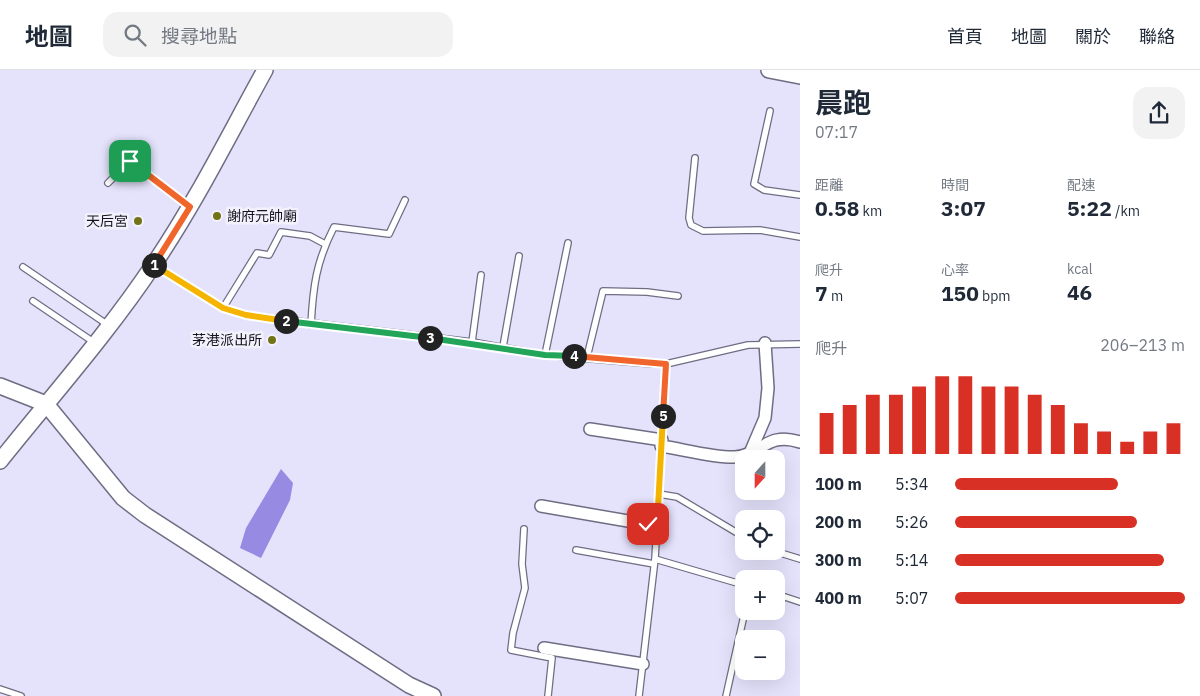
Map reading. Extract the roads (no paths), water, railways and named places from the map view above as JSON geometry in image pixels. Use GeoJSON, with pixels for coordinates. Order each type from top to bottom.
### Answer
{"type":"FeatureCollection","features":[{"type":"Feature","properties":{"kind":"street"},"geometry":{"type":"LineString","coordinates":[[0,461],[109,326],[154,265],[190,207],[265,70]]}},
{"type":"Feature","properties":{"kind":"street"},"geometry":{"type":"LineString","coordinates":[[769,70],[800,76]]}},
{"type":"Feature","properties":{"kind":"street"},"geometry":{"type":"LineString","coordinates":[[751,450],[765,418],[768,388],[765,343]]}},
{"type":"Feature","properties":{"kind":"street"},"geometry":{"type":"LineString","coordinates":[[0,386],[46,404],[123,498],[145,515],[409,685],[433,696]]}},
{"type":"Feature","properties":{"kind":"street"},"geometry":{"type":"LineString","coordinates":[[590,429],[735,457]]}},
{"type":"Feature","properties":{"kind":"street"},"geometry":{"type":"LineString","coordinates":[[756,450],[775,439],[800,442]]}},
{"type":"Feature","properties":{"kind":"street"},"geometry":{"type":"LineString","coordinates":[[541,506],[657,526]]}},
{"type":"Feature","properties":{"kind":"street"},"geometry":{"type":"LineString","coordinates":[[544,648],[643,664]]}},
{"type":"Feature","properties":{"kind":"lane"},"geometry":{"type":"LineString","coordinates":[[770,111],[754,184],[764,190],[800,195]]}},
{"type":"Feature","properties":{"kind":"lane"},"geometry":{"type":"LineString","coordinates":[[695,158],[689,218],[691,225],[703,231],[760,230],[800,237]]}},
{"type":"Feature","properties":{"kind":"lane"},"geometry":{"type":"LineString","coordinates":[[108,183],[130,161],[190,207]]}},
{"type":"Feature","properties":{"kind":"lane"},"geometry":{"type":"LineString","coordinates":[[311,325],[313,281],[325,244],[334,227],[389,234],[405,200]]}},
{"type":"Feature","properties":{"kind":"lane"},"geometry":{"type":"LineString","coordinates":[[223,308],[257,254],[269,255],[281,232],[310,236],[325,244]]}},
{"type":"Feature","properties":{"kind":"lane"},"geometry":{"type":"LineString","coordinates":[[545,355],[568,243]]}},
{"type":"Feature","properties":{"kind":"lane"},"geometry":{"type":"LineString","coordinates":[[503,347],[519,256]]}},
{"type":"Feature","properties":{"kind":"lane"},"geometry":{"type":"LineString","coordinates":[[154,265],[223,308],[246,315],[311,325],[472,342],[545,355],[666,364],[765,343],[800,344]]}},
{"type":"Feature","properties":{"kind":"lane"},"geometry":{"type":"LineString","coordinates":[[23,267],[109,326]]}},
{"type":"Feature","properties":{"kind":"lane"},"geometry":{"type":"LineString","coordinates":[[472,342],[481,276]]}},
{"type":"Feature","properties":{"kind":"lane"},"geometry":{"type":"LineString","coordinates":[[586,357],[603,291],[647,292],[678,296]]}},
{"type":"Feature","properties":{"kind":"lane"},"geometry":{"type":"LineString","coordinates":[[33,301],[95,343]]}},
{"type":"Feature","properties":{"kind":"lane"},"geometry":{"type":"LineString","coordinates":[[639,696],[657,526],[666,364]]}},
{"type":"Feature","properties":{"kind":"lane"},"geometry":{"type":"LineString","coordinates":[[658,494],[677,497],[735,531]]}},
{"type":"Feature","properties":{"kind":"lane"},"geometry":{"type":"LineString","coordinates":[[524,529],[522,564],[525,588],[513,633],[511,650],[552,658],[548,696]]}},
{"type":"Feature","properties":{"kind":"lane"},"geometry":{"type":"LineString","coordinates":[[576,550],[654,562],[735,583]]}},
{"type":"Feature","properties":{"kind":"lane"},"geometry":{"type":"LineString","coordinates":[[785,554],[800,559]]}},
{"type":"Feature","properties":{"kind":"lane"},"geometry":{"type":"LineString","coordinates":[[785,597],[800,602]]}},
{"type":"Feature","properties":{"kind":"lane"},"geometry":{"type":"LineString","coordinates":[[726,696],[743,620]]}},
{"type":"Feature","properties":{"kind":"lane"},"geometry":{"type":"LineString","coordinates":[[0,688],[21,696]]}},
{"type":"Feature","properties":{"kind":"place","name":"謝府元帥廟"},"geometry":{"type":"Point","coordinates":[217,216]}},
{"type":"Feature","properties":{"kind":"place","name":"天后宮"},"geometry":{"type":"Point","coordinates":[138,221]}},
{"type":"Feature","properties":{"kind":"place","name":"茅港派出所"},"geometry":{"type":"Point","coordinates":[272,340]}}]}
